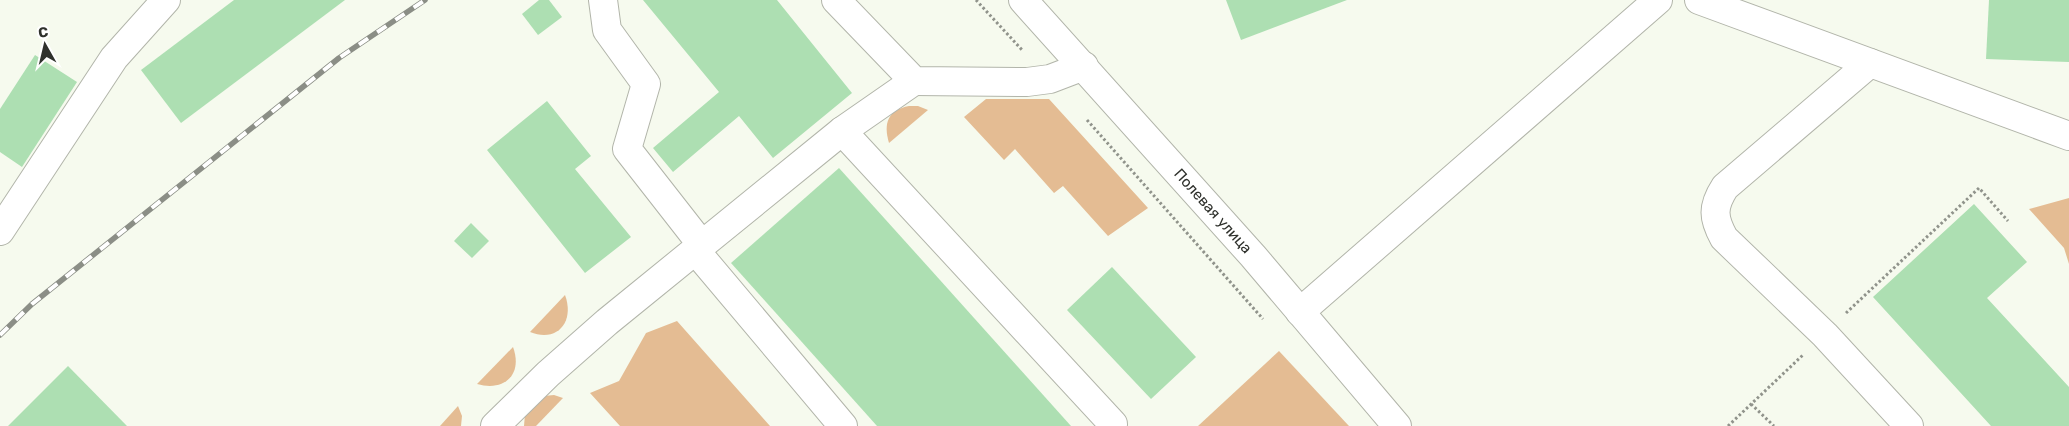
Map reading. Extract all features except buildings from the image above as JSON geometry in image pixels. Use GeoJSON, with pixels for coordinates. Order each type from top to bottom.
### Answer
{"type":"FeatureCollection","features":[{"type":"Feature","properties":{"kind":"street"},"geometry":{"type":"LineString","coordinates":[[0,231],[114,58],[166,0]]}},
{"type":"Feature","properties":{"kind":"street"},"geometry":{"type":"LineString","coordinates":[[603,0],[607,30],[646,84],[626,149],[698,248],[843,426]]}},
{"type":"Feature","properties":{"kind":"street"},"geometry":{"type":"LineString","coordinates":[[836,0],[914,81]]}},
{"type":"Feature","properties":{"kind":"street","name":"Полевая улица"},"geometry":{"type":"LineString","coordinates":[[1024,0],[1300,312],[1397,426]]}},
{"type":"Feature","properties":{"kind":"street"},"geometry":{"type":"LineString","coordinates":[[1300,312],[1658,0]]}},
{"type":"Feature","properties":{"kind":"street"},"geometry":{"type":"LineString","coordinates":[[1699,0],[2069,136]]}},
{"type":"Feature","properties":{"kind":"street"},"geometry":{"type":"LineString","coordinates":[[1870,63],[1725,188],[1717,199],[1715,211],[1717,225],[1724,238],[1825,334],[1909,426]]}},
{"type":"Feature","properties":{"kind":"street"},"geometry":{"type":"LineString","coordinates":[[495,426],[548,374],[600,328],[842,130],[914,81],[1027,82],[1050,79],[1084,66]]}},
{"type":"Feature","properties":{"kind":"street"},"geometry":{"type":"LineString","coordinates":[[842,130],[1113,424],[1110,426]]}},
{"type":"Feature","properties":{"kind":"path"},"geometry":{"type":"LineString","coordinates":[[976,0],[1050,79]]}},
{"type":"Feature","properties":{"kind":"path"},"geometry":{"type":"LineString","coordinates":[[1083,116],[1266,322]]}},
{"type":"Feature","properties":{"kind":"path"},"geometry":{"type":"LineString","coordinates":[[1728,426],[1869,290],[1979,188],[2008,222]]}},
{"type":"Feature","properties":{"kind":"path"},"geometry":{"type":"LineString","coordinates":[[1752,404],[1774,426]]}},
{"type":"Feature","properties":{"kind":"shaded area"},"geometry":{"type":"Polygon","coordinates":[[[986,99],[1049,99],[1148,208],[1108,236],[1063,186],[1054,193],[1015,149],[1004,160],[964,117],[986,99]]]}},
{"type":"Feature","properties":{"kind":"shaded area"},"geometry":{"type":"Polygon","coordinates":[[[909,106],[918,106],[928,110],[889,143],[887,124],[889,118],[896,111],[909,106]]]}},
{"type":"Feature","properties":{"kind":"shaded area"},"geometry":{"type":"Polygon","coordinates":[[[2069,198],[2069,264],[2064,248],[2029,209],[2069,198]]]}},
{"type":"Feature","properties":{"kind":"shaded area"},"geometry":{"type":"Polygon","coordinates":[[[565,295],[568,314],[561,328],[548,335],[530,332],[565,295]]]}},
{"type":"Feature","properties":{"kind":"shaded area"},"geometry":{"type":"Polygon","coordinates":[[[677,321],[770,426],[620,426],[590,393],[619,381],[646,333],[677,321]]]}},
{"type":"Feature","properties":{"kind":"shaded area"},"geometry":{"type":"Polygon","coordinates":[[[513,347],[516,365],[509,379],[496,385],[477,384],[513,347]]]}},
{"type":"Feature","properties":{"kind":"shaded area"},"geometry":{"type":"Polygon","coordinates":[[[1279,351],[1349,426],[1198,426],[1279,351]]]}},
{"type":"Feature","properties":{"kind":"shaded area"},"geometry":{"type":"Polygon","coordinates":[[[554,395],[563,398],[536,426],[524,426],[525,414],[544,396],[554,395]]]}},
{"type":"Feature","properties":{"kind":"shaded area"},"geometry":{"type":"Polygon","coordinates":[[[458,406],[462,416],[461,426],[440,426],[458,406]]]}},
{"type":"Feature","properties":{"kind":"railway"},"geometry":{"type":"LineString","coordinates":[[0,335],[32,304],[339,58],[425,0]]}}]}
